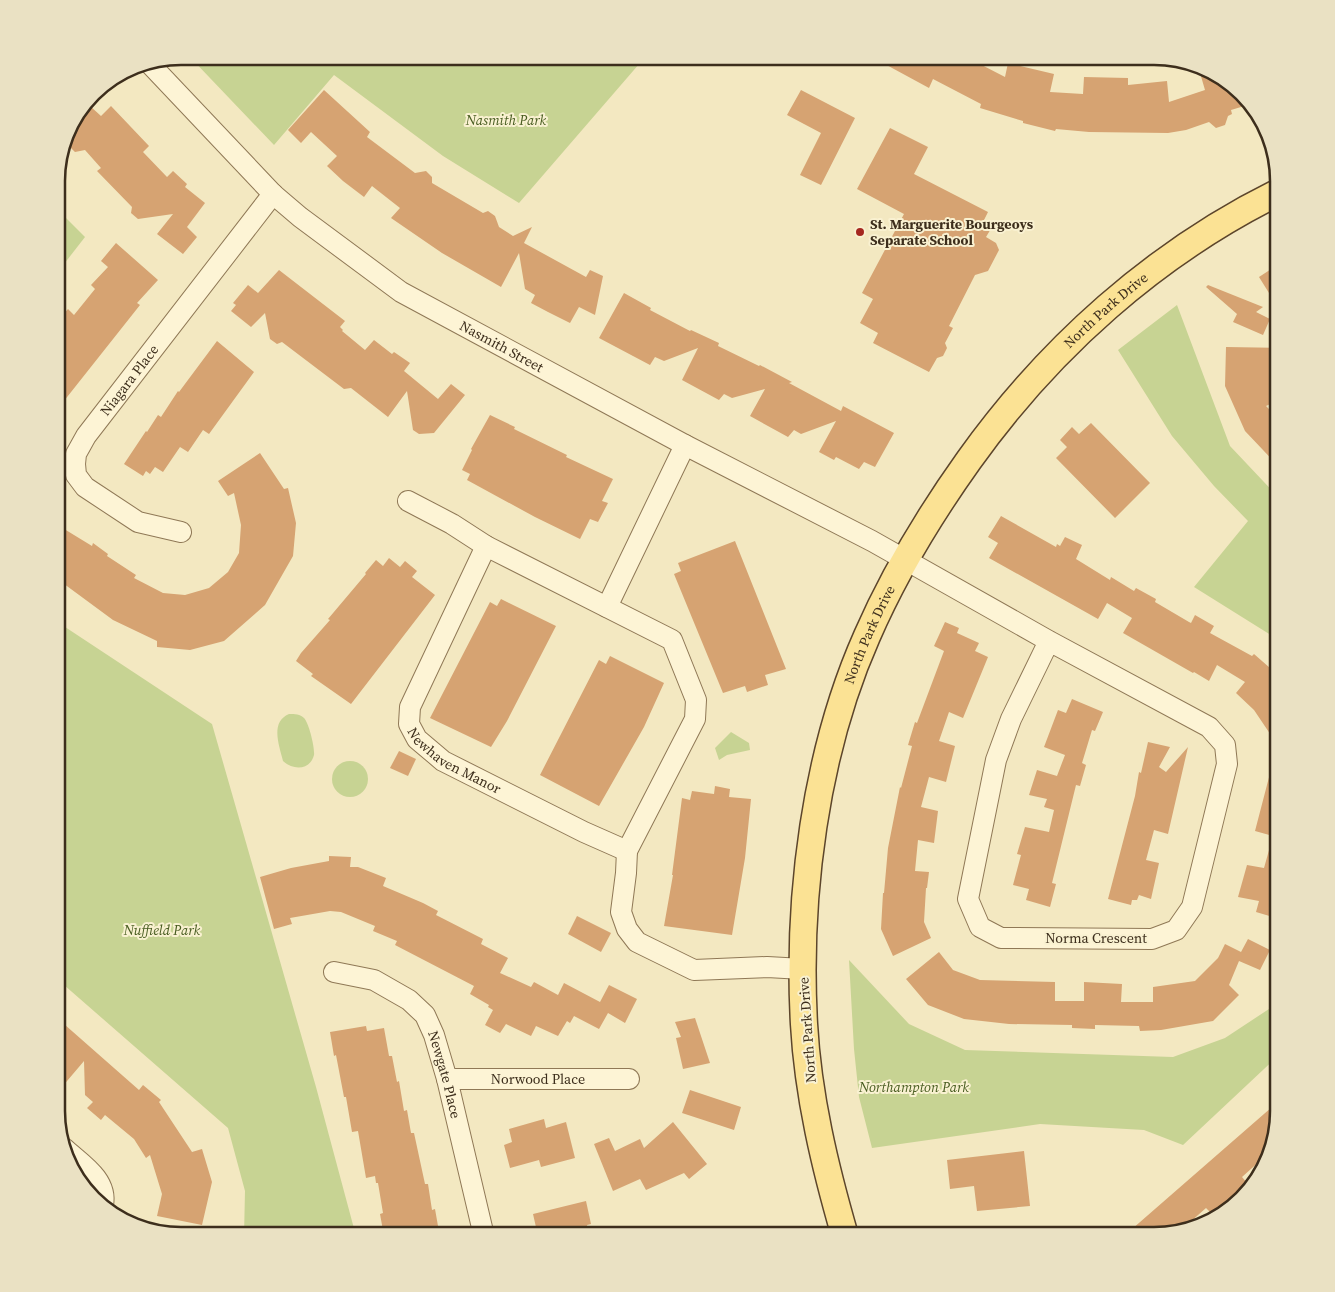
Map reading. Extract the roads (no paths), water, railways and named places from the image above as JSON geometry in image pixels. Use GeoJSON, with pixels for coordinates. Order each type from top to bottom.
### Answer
{"type":"FeatureCollection","features":[{"type":"Feature","properties":{"kind":"main road","name":"North Park Drive"},"geometry":{"type":"LineString","coordinates":[[842,1227],[820,1140],[812,1093],[804,1025],[803,969],[809,852],[818,794],[853,669],[888,590],[921,532],[998,420],[1038,374],[1124,292],[1209,231],[1270,197]]}},
{"type":"Feature","properties":{"kind":"street","name":"Nasmith Street"},"geometry":{"type":"LineString","coordinates":[[154,68],[273,194],[300,217],[401,292],[685,445],[905,560]]}},
{"type":"Feature","properties":{"kind":"street","name":"Niagara Place"},"geometry":{"type":"LineString","coordinates":[[181,532],[138,522],[85,487],[76,475],[76,454],[86,436],[273,194]]}},
{"type":"Feature","properties":{"kind":"street"},"geometry":{"type":"LineString","coordinates":[[607,606],[685,445]]}},
{"type":"Feature","properties":{"kind":"street"},"geometry":{"type":"LineString","coordinates":[[408,501],[452,524],[486,546],[672,640],[696,700],[695,718],[627,852],[621,912],[627,929],[637,942],[694,970],[767,967],[803,969]]}},
{"type":"Feature","properties":{"kind":"street","name":"Newhaven Manor"},"geometry":{"type":"LineString","coordinates":[[486,546],[410,707],[409,724],[417,740],[442,761],[627,852]]}},
{"type":"Feature","properties":{"kind":"street","name":"Norma Crescent"},"geometry":{"type":"LineString","coordinates":[[905,560],[1209,727],[1225,745],[1227,764],[1192,908],[1176,930],[1152,939],[1001,938],[980,928],[968,899],[996,760],[1011,720],[1050,641]]}},
{"type":"Feature","properties":{"kind":"street","name":"Newgate Place"},"geometry":{"type":"LineString","coordinates":[[334,972],[374,980],[409,1000],[425,1015],[434,1035],[447,1079],[482,1227]]}},
{"type":"Feature","properties":{"kind":"street","name":"Norwood Place"},"geometry":{"type":"LineString","coordinates":[[447,1079],[629,1079]]}},
{"type":"Feature","properties":{"kind":"street"},"geometry":{"type":"LineString","coordinates":[[75,1158],[94,1175],[103,1196]]}},
{"type":"Feature","properties":{"kind":"place","name":"St. Marguerite Bourgeoys Separate School"},"geometry":{"type":"Point","coordinates":[860,232]}},
{"type":"Feature","properties":{"kind":"park label","name":"Nasmith Park"},"geometry":{"type":"Point","coordinates":[506,120]}},
{"type":"Feature","properties":{"kind":"park label","name":"Nuffield Park"},"geometry":{"type":"Point","coordinates":[162,930]}},
{"type":"Feature","properties":{"kind":"park label","name":"Northampton Park"},"geometry":{"type":"Point","coordinates":[914,1087]}}]}
